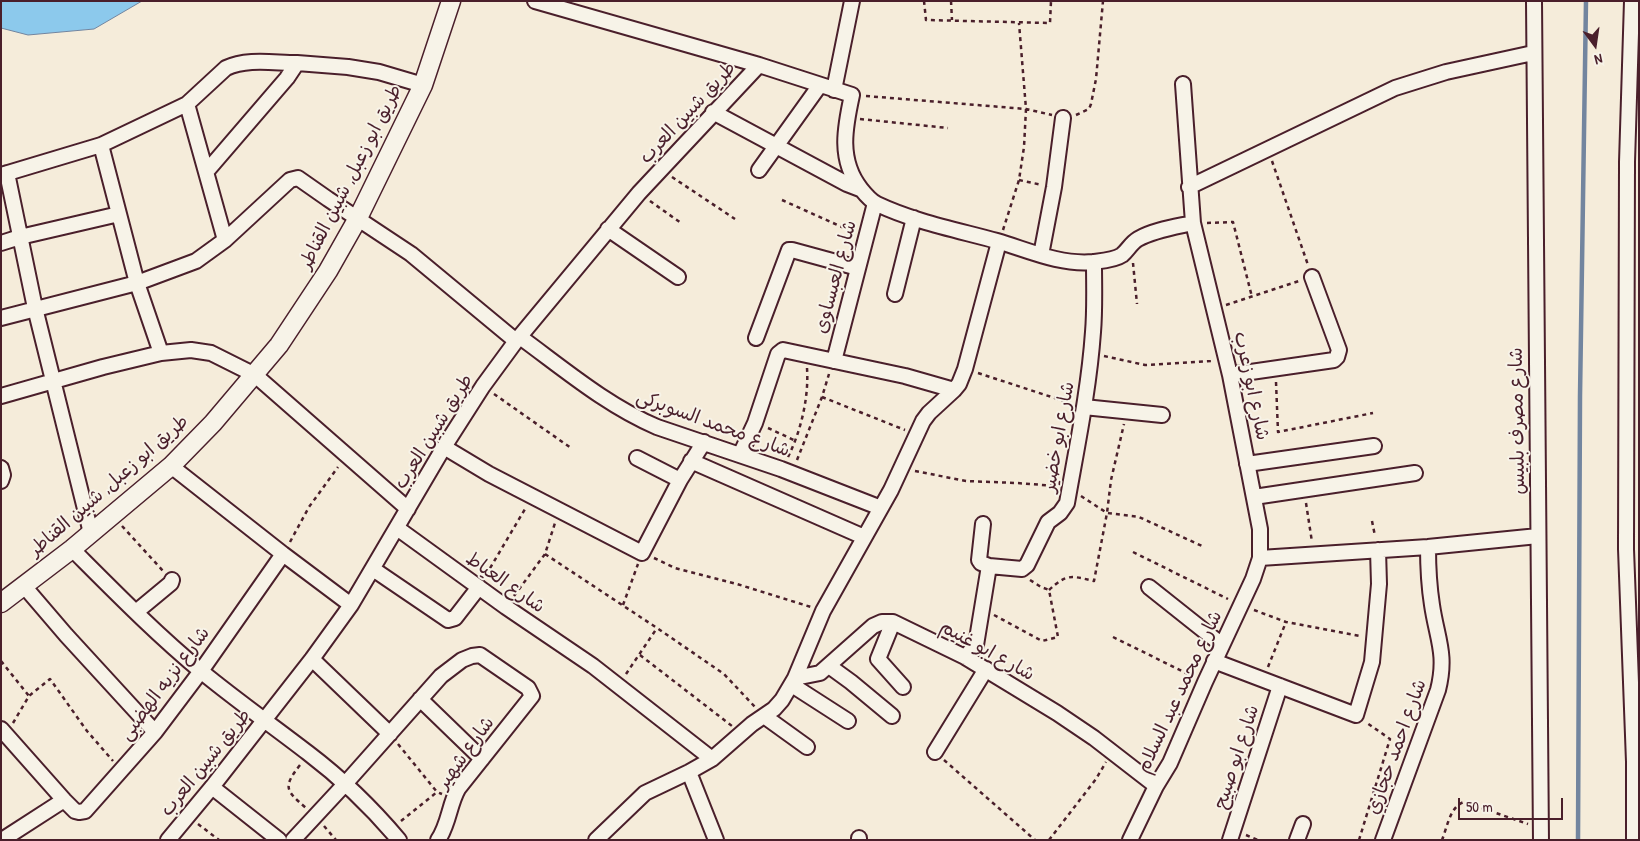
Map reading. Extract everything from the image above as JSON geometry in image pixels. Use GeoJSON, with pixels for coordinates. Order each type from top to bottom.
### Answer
{"type":"FeatureCollection","features":[{"type":"Feature","properties":{"kind":"street","name":"طريق ابو زعبل, شبين القناطر"},"geometry":{"type":"LineString","coordinates":[[1,603],[72,549],[171,466],[214,423],[279,345],[344,244],[358,218],[422,85],[451,1]]}},
{"type":"Feature","properties":{"kind":"street"},"geometry":{"type":"LineString","coordinates":[[535,1],[759,65],[852,95],[847,118],[844,151],[847,163],[860,189],[875,203],[914,218],[1041,255],[1068,261],[1094,262],[1117,257],[1123,254],[1131,244],[1155,232],[1193,223]]}},
{"type":"Feature","properties":{"kind":"street"},"geometry":{"type":"LineString","coordinates":[[834,90],[852,1]]}},
{"type":"Feature","properties":{"kind":"street","name":"شارع مصرف بلبيس"},"geometry":{"type":"LineString","coordinates":[[1534,1],[1541,834]]}},
{"type":"Feature","properties":{"kind":"street"},"geometry":{"type":"LineString","coordinates":[[1632,1],[1627,162],[1626,549],[1634,762],[1634,840]]}},
{"type":"Feature","properties":{"kind":"street"},"geometry":{"type":"LineString","coordinates":[[1189,187],[1402,86],[1446,72],[1533,53]]}},
{"type":"Feature","properties":{"kind":"street"},"geometry":{"type":"LineString","coordinates":[[91,533],[4,174],[101,145],[187,104],[226,68],[234,65],[247,63],[348,67],[379,72],[422,85]]}},
{"type":"Feature","properties":{"kind":"street"},"geometry":{"type":"LineString","coordinates":[[207,171],[297,64]]}},
{"type":"Feature","properties":{"kind":"street","name":"طريق شبين العرب"},"geometry":{"type":"LineString","coordinates":[[168,840],[264,721],[351,605],[444,448],[483,386],[518,339],[639,193],[759,65]]}},
{"type":"Feature","properties":{"kind":"street","name":"شارع ابو زعرب"},"geometry":{"type":"LineString","coordinates":[[1182,84],[1193,223],[1227,360],[1248,464],[1260,529],[1260,558]]}},
{"type":"Feature","properties":{"kind":"street"},"geometry":{"type":"LineString","coordinates":[[758,170],[820,85]]}},
{"type":"Feature","properties":{"kind":"street"},"geometry":{"type":"LineString","coordinates":[[1,318],[138,283],[196,261],[225,240],[187,104]]}},
{"type":"Feature","properties":{"kind":"street"},"geometry":{"type":"LineString","coordinates":[[713,112],[775,147],[860,189]]}},
{"type":"Feature","properties":{"kind":"street"},"geometry":{"type":"LineString","coordinates":[[1041,255],[1054,187],[1063,118]]}},
{"type":"Feature","properties":{"kind":"street"},"geometry":{"type":"LineString","coordinates":[[101,145],[138,283],[161,353]]}},
{"type":"Feature","properties":{"kind":"street","name":"شارع محمد السوبركى"},"geometry":{"type":"LineString","coordinates":[[225,240],[290,180],[298,178],[411,254],[518,339],[625,412],[657,427],[740,454],[881,508]]}},
{"type":"Feature","properties":{"kind":"street","name":"شارع العبساوى"},"geometry":{"type":"LineString","coordinates":[[834,361],[875,203]]}},
{"type":"Feature","properties":{"kind":"street"},"geometry":{"type":"LineString","coordinates":[[1,243],[119,214]]}},
{"type":"Feature","properties":{"kind":"street"},"geometry":{"type":"LineString","coordinates":[[895,294],[914,218]]}},
{"type":"Feature","properties":{"kind":"street"},"geometry":{"type":"LineString","coordinates":[[608,230],[678,278]]}},
{"type":"Feature","properties":{"kind":"street"},"geometry":{"type":"LineString","coordinates":[[596,840],[645,793],[690,772],[712,759],[782,700],[793,682],[823,611],[881,508],[916,434],[929,413],[959,384],[999,242]]}},
{"type":"Feature","properties":{"kind":"street"},"geometry":{"type":"LineString","coordinates":[[756,338],[788,251],[792,250],[858,268]]}},
{"type":"Feature","properties":{"kind":"street","name":"شارع ابو خضير"},"geometry":{"type":"LineString","coordinates":[[1017,570],[1026,567],[1045,526],[1050,519],[1064,508],[1070,488],[1091,353],[1094,323],[1094,262]]}},
{"type":"Feature","properties":{"kind":"street"},"geometry":{"type":"LineString","coordinates":[[1230,375],[1334,360],[1339,350],[1312,277]]}},
{"type":"Feature","properties":{"kind":"street"},"geometry":{"type":"LineString","coordinates":[[1,396],[161,353],[190,350],[211,353],[254,375],[408,509]]}},
{"type":"Feature","properties":{"kind":"street"},"geometry":{"type":"LineString","coordinates":[[740,454],[755,423],[781,351],[806,354],[905,376],[954,390]]}},
{"type":"Feature","properties":{"kind":"street"},"geometry":{"type":"LineString","coordinates":[[1084,407],[1162,415]]}},
{"type":"Feature","properties":{"kind":"street"},"geometry":{"type":"LineString","coordinates":[[444,448],[481,470],[642,553],[680,480],[704,442]]}},
{"type":"Feature","properties":{"kind":"street"},"geometry":{"type":"LineString","coordinates":[[1248,464],[1374,446]]}},
{"type":"Feature","properties":{"kind":"street"},"geometry":{"type":"LineString","coordinates":[[637,458],[680,480]]}},
{"type":"Feature","properties":{"kind":"street"},"geometry":{"type":"LineString","coordinates":[[691,461],[864,537]]}},
{"type":"Feature","properties":{"kind":"street"},"geometry":{"type":"LineString","coordinates":[[171,466],[351,605]]}},
{"type":"Feature","properties":{"kind":"street"},"geometry":{"type":"LineString","coordinates":[[1,468],[3,475],[1,481]]}},
{"type":"Feature","properties":{"kind":"street"},"geometry":{"type":"LineString","coordinates":[[1254,497],[1416,473]]}},
{"type":"Feature","properties":{"kind":"street"},"geometry":{"type":"LineString","coordinates":[[965,657],[976,645],[983,609],[985,564],[983,524]]}},
{"type":"Feature","properties":{"kind":"street","name":"شارع العياط"},"geometry":{"type":"LineString","coordinates":[[398,528],[506,607],[618,684],[712,759]]}},
{"type":"Feature","properties":{"kind":"street"},"geometry":{"type":"LineString","coordinates":[[1260,558],[1428,547],[1538,536]]}},
{"type":"Feature","properties":{"kind":"street","name":"شارع احمد حجازي"},"geometry":{"type":"LineString","coordinates":[[1383,840],[1438,690],[1441,677],[1442,649],[1432,606],[1428,577],[1428,547]]}},
{"type":"Feature","properties":{"kind":"street"},"geometry":{"type":"LineString","coordinates":[[72,549],[136,612],[201,671],[345,784],[395,835]]}},
{"type":"Feature","properties":{"kind":"street"},"geometry":{"type":"LineString","coordinates":[[1214,662],[1356,716],[1372,662],[1379,584],[1378,550]]}},
{"type":"Feature","properties":{"kind":"street","name":"شارع نزيه الهضبى"},"geometry":{"type":"LineString","coordinates":[[3,734],[75,811],[86,811],[155,732],[201,671],[283,554]]}},
{"type":"Feature","properties":{"kind":"street","name":"شارع محمد عبد السلام"},"geometry":{"type":"LineString","coordinates":[[1130,840],[1156,786],[1170,763],[1214,662],[1241,606],[1260,558]]}},
{"type":"Feature","properties":{"kind":"street"},"geometry":{"type":"LineString","coordinates":[[985,564],[1017,570]]}},
{"type":"Feature","properties":{"kind":"street"},"geometry":{"type":"LineString","coordinates":[[374,569],[448,620],[455,618],[479,587]]}},
{"type":"Feature","properties":{"kind":"street"},"geometry":{"type":"LineString","coordinates":[[136,612],[171,583],[172,580]]}},
{"type":"Feature","properties":{"kind":"street"},"geometry":{"type":"LineString","coordinates":[[24,586],[77,648],[155,732]]}},
{"type":"Feature","properties":{"kind":"street"},"geometry":{"type":"LineString","coordinates":[[1149,587],[1222,645]]}},
{"type":"Feature","properties":{"kind":"street"},"geometry":{"type":"LineString","coordinates":[[793,682],[820,673],[873,626],[882,622],[893,622],[878,659],[903,686]]}},
{"type":"Feature","properties":{"kind":"street","name":"شارع ابو غنيم"},"geometry":{"type":"LineString","coordinates":[[893,622],[965,657],[1057,713],[1156,786]]}},
{"type":"Feature","properties":{"kind":"street","name":"شارع شهير"},"geometry":{"type":"LineString","coordinates":[[420,699],[452,667],[462,660],[476,655],[486,658],[528,688],[531,693],[530,700],[458,789],[452,800],[445,827],[438,840]]}},
{"type":"Feature","properties":{"kind":"street"},"geometry":{"type":"LineString","coordinates":[[312,659],[390,734]]}},
{"type":"Feature","properties":{"kind":"street"},"geometry":{"type":"LineString","coordinates":[[829,666],[892,716]]}},
{"type":"Feature","properties":{"kind":"street"},"geometry":{"type":"LineString","coordinates":[[935,752],[986,669]]}},
{"type":"Feature","properties":{"kind":"street"},"geometry":{"type":"LineString","coordinates":[[793,682],[848,721]]}},
{"type":"Feature","properties":{"kind":"street","name":"شارع ابو صبيح"},"geometry":{"type":"LineString","coordinates":[[1230,840],[1280,686]]}},
{"type":"Feature","properties":{"kind":"street"},"geometry":{"type":"LineString","coordinates":[[293,840],[420,699],[482,759]]}},
{"type":"Feature","properties":{"kind":"street"},"geometry":{"type":"LineString","coordinates":[[764,716],[807,747]]}},
{"type":"Feature","properties":{"kind":"street"},"geometry":{"type":"LineString","coordinates":[[690,772],[716,840]]}},
{"type":"Feature","properties":{"kind":"street"},"geometry":{"type":"LineString","coordinates":[[212,787],[279,840]]}},
{"type":"Feature","properties":{"kind":"street"},"geometry":{"type":"LineString","coordinates":[[2,840],[64,800]]}},
{"type":"Feature","properties":{"kind":"street"},"geometry":{"type":"LineString","coordinates":[[1297,840],[1302,824]]}},
{"type":"Feature","properties":{"kind":"path"},"geometry":{"type":"LineString","coordinates":[[924,1],[926,20],[1050,24],[1051,1]]}},
{"type":"Feature","properties":{"kind":"path"},"geometry":{"type":"LineString","coordinates":[[951,1],[952,20]]}},
{"type":"Feature","properties":{"kind":"path"},"geometry":{"type":"LineString","coordinates":[[852,95],[1026,109],[1063,118],[1079,115],[1089,109],[1092,104],[1103,1]]}},
{"type":"Feature","properties":{"kind":"path"},"geometry":{"type":"LineString","coordinates":[[999,242],[1019,180],[1024,147],[1026,109],[1019,22]]}},
{"type":"Feature","properties":{"kind":"path"},"geometry":{"type":"LineString","coordinates":[[847,118],[948,128]]}},
{"type":"Feature","properties":{"kind":"path"},"geometry":{"type":"LineString","coordinates":[[1215,309],[1312,277],[1268,150]]}},
{"type":"Feature","properties":{"kind":"path"},"geometry":{"type":"LineString","coordinates":[[661,168],[735,219]]}},
{"type":"Feature","properties":{"kind":"path"},"geometry":{"type":"LineString","coordinates":[[1019,180],[1054,187]]}},
{"type":"Feature","properties":{"kind":"path"},"geometry":{"type":"LineString","coordinates":[[639,193],[681,223]]}},
{"type":"Feature","properties":{"kind":"path"},"geometry":{"type":"LineString","coordinates":[[782,200],[866,238]]}},
{"type":"Feature","properties":{"kind":"path"},"geometry":{"type":"LineString","coordinates":[[1193,223],[1232,222],[1252,297]]}},
{"type":"Feature","properties":{"kind":"path"},"geometry":{"type":"LineString","coordinates":[[1131,244],[1137,304]]}},
{"type":"Feature","properties":{"kind":"path"},"geometry":{"type":"LineString","coordinates":[[1091,353],[1145,365],[1227,360]]}},
{"type":"Feature","properties":{"kind":"path"},"geometry":{"type":"LineString","coordinates":[[787,471],[796,441],[808,385],[806,354]]}},
{"type":"Feature","properties":{"kind":"path"},"geometry":{"type":"LineString","coordinates":[[787,471],[822,397],[834,361]]}},
{"type":"Feature","properties":{"kind":"path"},"geometry":{"type":"LineString","coordinates":[[965,368],[1084,407]]}},
{"type":"Feature","properties":{"kind":"path"},"geometry":{"type":"LineString","coordinates":[[1275,368],[1278,432],[1373,412]]}},
{"type":"Feature","properties":{"kind":"path"},"geometry":{"type":"LineString","coordinates":[[483,386],[571,448]]}},
{"type":"Feature","properties":{"kind":"path"},"geometry":{"type":"LineString","coordinates":[[822,397],[916,434]]}},
{"type":"Feature","properties":{"kind":"path"},"geometry":{"type":"LineString","coordinates":[[1049,590],[1060,580],[1072,576],[1094,582],[1107,514],[1111,480],[1126,411]]}},
{"type":"Feature","properties":{"kind":"path"},"geometry":{"type":"LineString","coordinates":[[755,423],[796,441]]}},
{"type":"Feature","properties":{"kind":"path"},"geometry":{"type":"LineString","coordinates":[[283,554],[309,507],[346,457]]}},
{"type":"Feature","properties":{"kind":"path"},"geometry":{"type":"LineString","coordinates":[[901,468],[966,481],[1017,482],[1070,488],[1107,514],[1139,517],[1202,546]]}},
{"type":"Feature","properties":{"kind":"path"},"geometry":{"type":"LineString","coordinates":[[1304,489],[1314,554]]}},
{"type":"Feature","properties":{"kind":"path"},"geometry":{"type":"LineString","coordinates":[[479,587],[532,497]]}},
{"type":"Feature","properties":{"kind":"path"},"geometry":{"type":"LineString","coordinates":[[506,607],[545,554],[560,510]]}},
{"type":"Feature","properties":{"kind":"path"},"geometry":{"type":"LineString","coordinates":[[112,516],[172,580]]}},
{"type":"Feature","properties":{"kind":"path"},"geometry":{"type":"LineString","coordinates":[[1133,552],[1241,606],[1286,622],[1375,638]]}},
{"type":"Feature","properties":{"kind":"path"},"geometry":{"type":"LineString","coordinates":[[623,605],[642,553],[675,568],[737,584],[823,611]]}},
{"type":"Feature","properties":{"kind":"path"},"geometry":{"type":"LineString","coordinates":[[545,554],[724,674],[764,716]]}},
{"type":"Feature","properties":{"kind":"path"},"geometry":{"type":"LineString","coordinates":[[1017,570],[1041,587],[1049,590]]}},
{"type":"Feature","properties":{"kind":"path"},"geometry":{"type":"LineString","coordinates":[[983,609],[1042,641],[1058,637],[1049,590]]}},
{"type":"Feature","properties":{"kind":"path"},"geometry":{"type":"LineString","coordinates":[[1262,680],[1286,622]]}},
{"type":"Feature","properties":{"kind":"path"},"geometry":{"type":"LineString","coordinates":[[618,684],[658,628]]}},
{"type":"Feature","properties":{"kind":"path"},"geometry":{"type":"LineString","coordinates":[[1113,637],[1205,682]]}},
{"type":"Feature","properties":{"kind":"path"},"geometry":{"type":"LineString","coordinates":[[640,655],[741,733]]}},
{"type":"Feature","properties":{"kind":"path"},"geometry":{"type":"LineString","coordinates":[[1,661],[29,696]]}},
{"type":"Feature","properties":{"kind":"path"},"geometry":{"type":"LineString","coordinates":[[3,734],[29,696],[50,679],[87,731],[121,771]]}},
{"type":"Feature","properties":{"kind":"path"},"geometry":{"type":"LineString","coordinates":[[1356,716],[1390,739],[1359,840]]}},
{"type":"Feature","properties":{"kind":"path"},"geometry":{"type":"LineString","coordinates":[[390,734],[437,792],[452,800]]}},
{"type":"Feature","properties":{"kind":"path"},"geometry":{"type":"LineString","coordinates":[[935,752],[1034,840]]}},
{"type":"Feature","properties":{"kind":"path"},"geometry":{"type":"LineString","coordinates":[[1049,840],[1096,779],[1112,752]]}},
{"type":"Feature","properties":{"kind":"path"},"geometry":{"type":"LineString","coordinates":[[309,754],[289,780],[290,795],[315,815],[336,840]]}},
{"type":"Feature","properties":{"kind":"path"},"geometry":{"type":"LineString","coordinates":[[395,835],[437,792]]}},
{"type":"Feature","properties":{"kind":"path"},"geometry":{"type":"LineString","coordinates":[[1442,840],[1454,809],[1457,805],[1464,802],[1541,834]]}},
{"type":"Feature","properties":{"kind":"path"},"geometry":{"type":"LineString","coordinates":[[187,817],[219,840]]}},
{"type":"Feature","properties":{"kind":"water"},"geometry":{"type":"Polygon","coordinates":[[[1,1],[142,1],[94,29],[28,35],[1,28],[1,1]]]}},
{"type":"Feature","properties":{"kind":"waterway"},"geometry":{"type":"LineString","coordinates":[[1578,840],[1580,396],[1586,1]]}}]}
